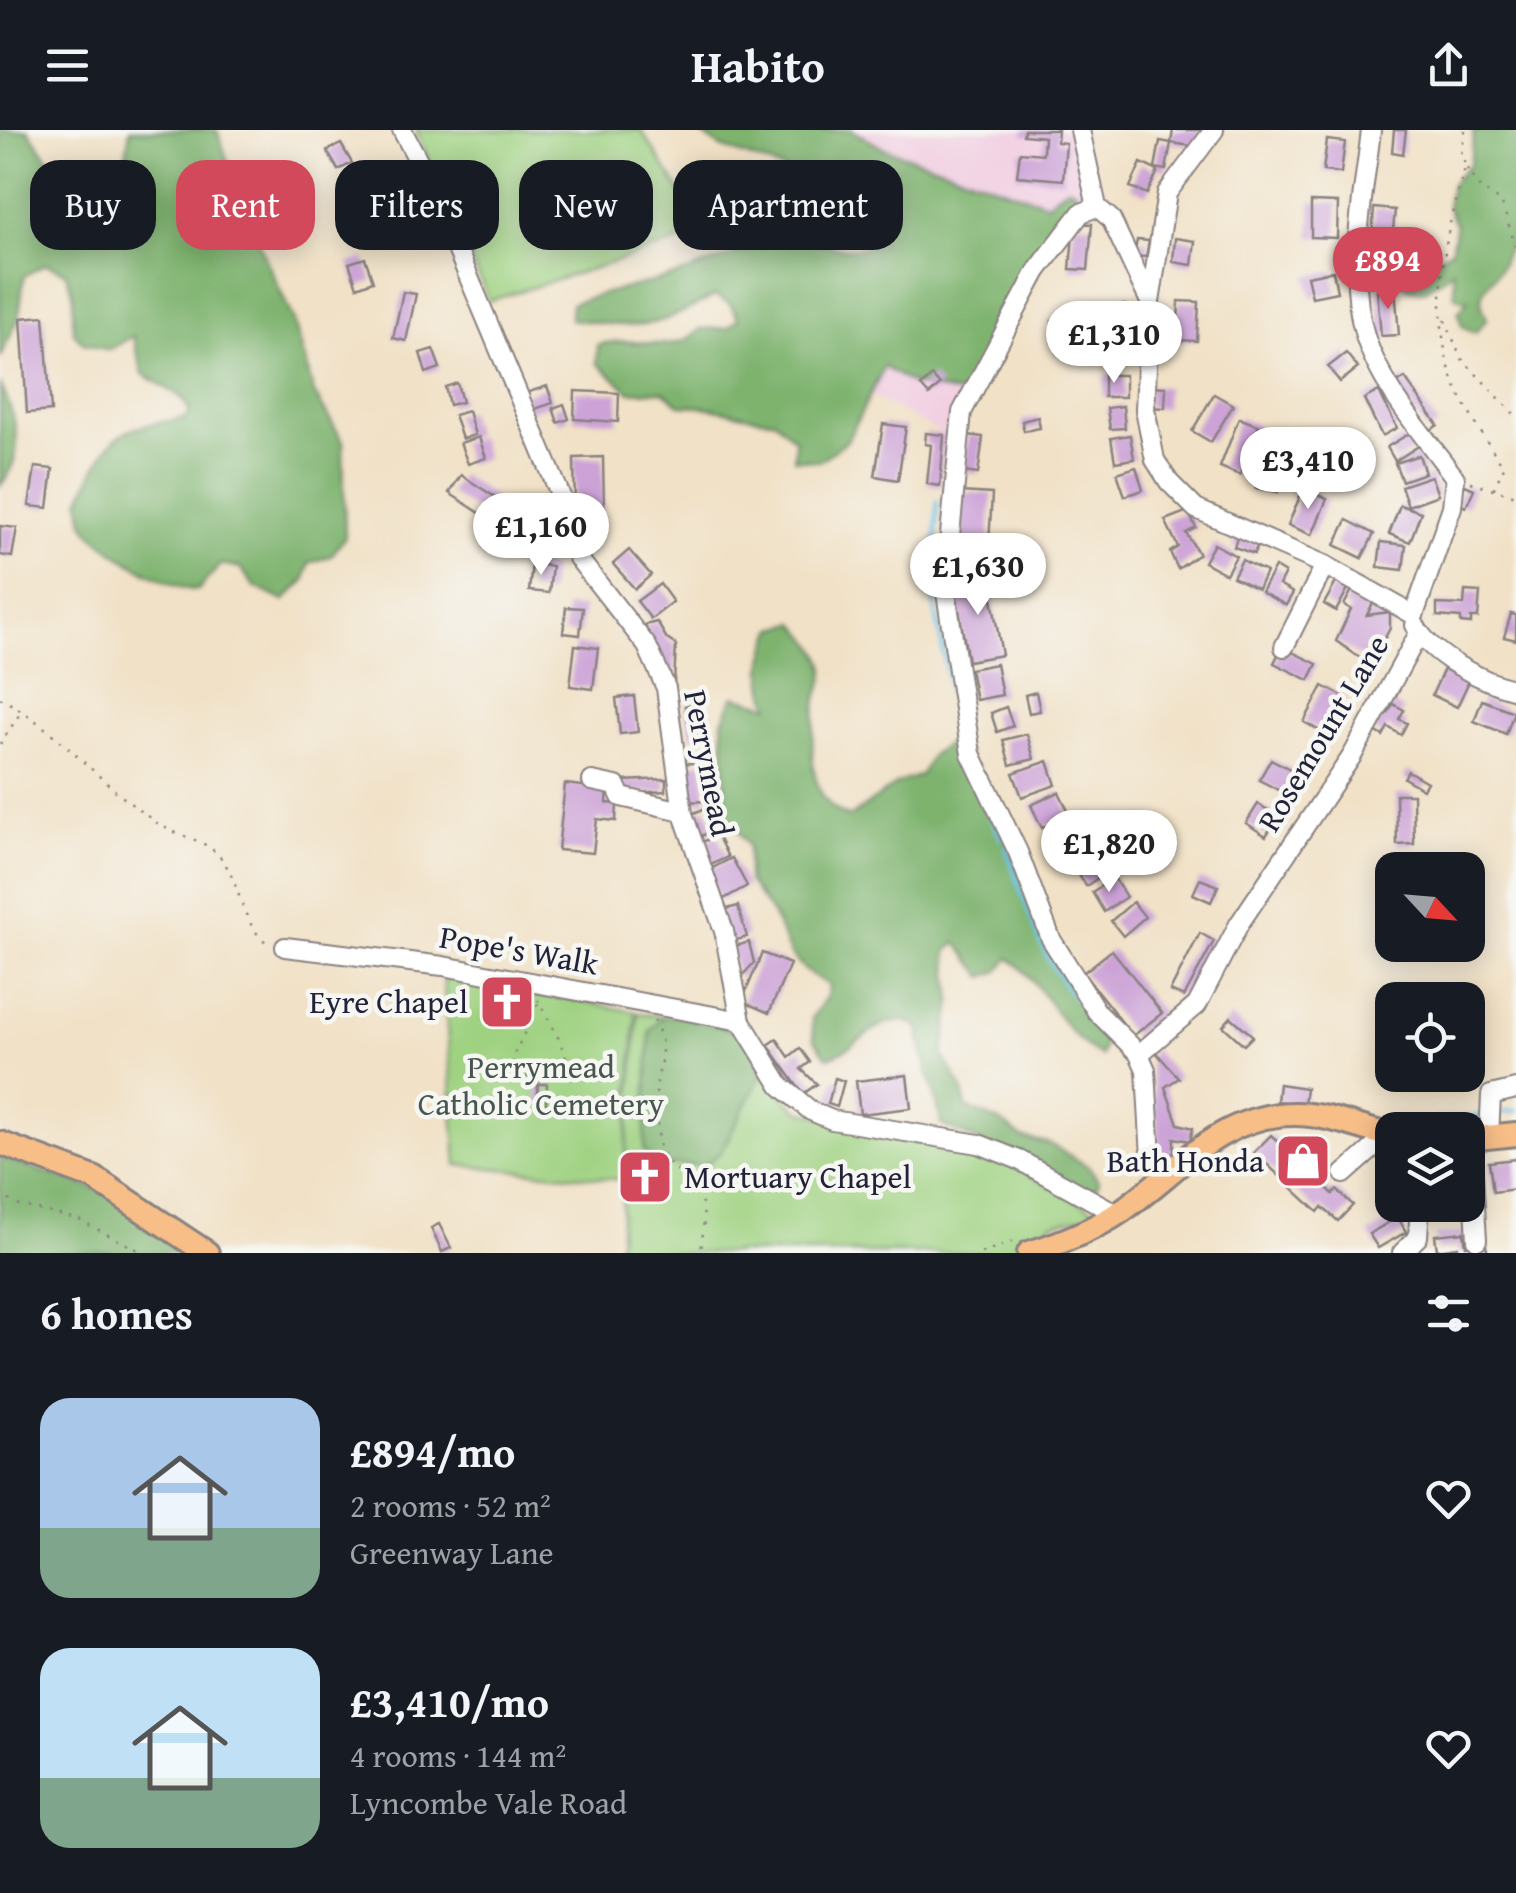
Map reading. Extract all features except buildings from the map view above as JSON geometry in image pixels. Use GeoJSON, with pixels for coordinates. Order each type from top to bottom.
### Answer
{"type":"FeatureCollection","features":[{"type":"Feature","properties":{"kind":"main road"},"geometry":{"type":"LineString","coordinates":[[1029,1253],[1078,1244],[1167,1177],[1215,1134],[1267,1116],[1301,1114],[1375,1132]]}},
{"type":"Feature","properties":{"kind":"main road"},"geometry":{"type":"LineString","coordinates":[[1485,1129],[1516,1134]]}},
{"type":"Feature","properties":{"kind":"main road"},"geometry":{"type":"LineString","coordinates":[[0,1144],[94,1178],[208,1253]]}},
{"type":"Feature","properties":{"kind":"street","name":"Perrymead"},"geometry":{"type":"LineString","coordinates":[[402,130],[425,173],[565,506],[578,558],[647,646],[666,688],[682,811],[724,931],[742,1022],[780,1086],[810,1111],[832,1120],[979,1144],[1117,1214]]}},
{"type":"Feature","properties":{"kind":"street"},"geometry":{"type":"LineString","coordinates":[[1080,130],[1096,207],[1112,219],[1150,302]]}},
{"type":"Feature","properties":{"kind":"street"},"geometry":{"type":"LineString","coordinates":[[1214,130],[1167,193],[1150,302],[1145,410],[1155,460],[1169,482],[1196,509],[1325,565],[1416,624],[1486,680],[1516,690]]}},
{"type":"Feature","properties":{"kind":"street"},"geometry":{"type":"LineString","coordinates":[[1371,130],[1357,301],[1366,338],[1384,376],[1455,478]]}},
{"type":"Feature","properties":{"kind":"street"},"geometry":{"type":"LineString","coordinates":[[1096,207],[1081,213],[1037,271],[962,412],[944,586],[972,754],[981,779],[1018,852],[1050,940],[1097,1012],[1139,1054],[1146,1070],[1151,1158],[1167,1177]]}},
{"type":"Feature","properties":{"kind":"street","name":"Rosemount Lane"},"geometry":{"type":"LineString","coordinates":[[1139,1054],[1197,1005],[1239,924],[1352,756],[1416,624],[1452,508],[1455,478]]}},
{"type":"Feature","properties":{"kind":"street"},"geometry":{"type":"LineString","coordinates":[[1284,647],[1325,565]]}},
{"type":"Feature","properties":{"kind":"street"},"geometry":{"type":"LineString","coordinates":[[592,781],[616,786],[621,797],[630,800],[682,811]]}},
{"type":"Feature","properties":{"kind":"street","name":"Pope's Walk"},"geometry":{"type":"LineString","coordinates":[[285,947],[539,984],[742,1022]]}},
{"type":"Feature","properties":{"kind":"street"},"geometry":{"type":"LineString","coordinates":[[1485,1117],[1497,1091],[1516,1089]]}},
{"type":"Feature","properties":{"kind":"street"},"geometry":{"type":"LineString","coordinates":[[1344,1174],[1375,1148]]}},
{"type":"Feature","properties":{"kind":"street"},"geometry":{"type":"LineString","coordinates":[[1402,1253],[1418,1238],[1419,1222]]}},
{"type":"Feature","properties":{"kind":"street"},"geometry":{"type":"LineString","coordinates":[[1477,1222],[1477,1240]]}},
{"type":"Feature","properties":{"kind":"path"},"geometry":{"type":"LineString","coordinates":[[1465,130],[1461,155],[1480,188],[1501,202],[1516,248]]}},
{"type":"Feature","properties":{"kind":"path"},"geometry":{"type":"LineString","coordinates":[[1466,166],[1449,213],[1442,259],[1443,314],[1456,386],[1504,467],[1493,490]]}},
{"type":"Feature","properties":{"kind":"path"},"geometry":{"type":"LineString","coordinates":[[1443,314],[1462,358],[1516,416]]}},
{"type":"Feature","properties":{"kind":"path"},"geometry":{"type":"LineString","coordinates":[[1455,478],[1516,496]]}},
{"type":"Feature","properties":{"kind":"path"},"geometry":{"type":"LineString","coordinates":[[0,698],[22,711],[146,814],[204,843],[220,856],[260,938],[285,947]]}},
{"type":"Feature","properties":{"kind":"path"},"geometry":{"type":"LineString","coordinates":[[0,744],[22,711]]}},
{"type":"Feature","properties":{"kind":"path"},"geometry":{"type":"LineString","coordinates":[[538,1004],[566,1058],[563,1070],[546,1080],[523,1076],[512,1059],[538,1004],[539,984]]}},
{"type":"Feature","properties":{"kind":"path"},"geometry":{"type":"LineString","coordinates":[[652,1004],[664,1064],[655,1092],[660,1105],[658,1141],[669,1166],[700,1196],[704,1216],[701,1253]]}},
{"type":"Feature","properties":{"kind":"path"},"geometry":{"type":"LineString","coordinates":[[0,1194],[17,1205],[77,1220],[144,1253]]}},
{"type":"Feature","properties":{"kind":"shaded area"},"geometry":{"type":"Polygon","coordinates":[[[777,130],[1071,130],[1087,189],[1074,219],[1033,266],[944,435],[856,387],[921,240],[903,226],[903,160],[816,160],[777,130]]]}},
{"type":"Feature","properties":{"kind":"green space"},"geometry":{"type":"Polygon","coordinates":[[[0,130],[28,130],[49,160],[30,160],[30,250],[156,250],[156,160],[125,160],[130,130],[217,130],[227,160],[176,160],[176,250],[262,250],[294,321],[314,393],[343,441],[345,537],[331,556],[309,563],[305,580],[284,601],[254,586],[241,568],[221,564],[198,590],[155,576],[119,556],[92,534],[85,524],[80,501],[100,460],[117,438],[142,426],[186,418],[189,409],[181,397],[143,374],[133,336],[109,350],[83,343],[73,332],[73,293],[66,273],[46,264],[24,276],[19,317],[0,358],[0,130]]]}},
{"type":"Feature","properties":{"kind":"green space"},"geometry":{"type":"Polygon","coordinates":[[[416,130],[641,130],[673,180],[673,244],[653,250],[653,160],[519,160],[519,250],[652,250],[489,301],[467,250],[499,250],[499,160],[429,160],[416,130]]]}},
{"type":"Feature","properties":{"kind":"green space"},"geometry":{"type":"Polygon","coordinates":[[[696,130],[852,130],[883,148],[1047,203],[1067,187],[1074,189],[1077,197],[975,385],[959,394],[912,384],[884,367],[847,441],[819,461],[794,459],[795,440],[775,420],[680,405],[663,391],[630,392],[597,363],[598,345],[666,344],[689,338],[700,329],[728,328],[739,319],[730,304],[715,296],[674,316],[645,324],[614,325],[570,319],[571,304],[675,276],[748,250],[903,250],[903,160],[757,160],[720,147],[696,130]]]}},
{"type":"Feature","properties":{"kind":"green space"},"geometry":{"type":"Polygon","coordinates":[[[1474,130],[1516,130],[1516,227],[1498,271],[1482,293],[1487,319],[1475,333],[1462,326],[1458,312],[1468,300],[1455,297],[1453,271],[1423,291],[1406,288],[1411,271],[1451,250],[1456,225],[1447,207],[1451,184],[1470,163],[1474,130]]]}},
{"type":"Feature","properties":{"kind":"green space"},"geometry":{"type":"Polygon","coordinates":[[[0,383],[11,410],[17,448],[0,486],[0,383]]]}},
{"type":"Feature","properties":{"kind":"green space"},"geometry":{"type":"Polygon","coordinates":[[[796,623],[824,663],[812,751],[817,784],[835,810],[850,817],[898,783],[921,775],[931,755],[954,740],[967,752],[975,793],[997,821],[1074,989],[1105,1041],[1101,1056],[1074,1035],[1034,982],[1009,958],[999,971],[984,977],[957,943],[947,951],[952,1001],[943,1055],[962,1088],[966,1107],[1003,1123],[1022,1138],[1048,1143],[1089,1167],[1099,1181],[1095,1189],[1085,1189],[941,1125],[919,1027],[894,1021],[827,1057],[814,1039],[812,1018],[827,996],[829,985],[806,971],[790,953],[774,917],[748,881],[748,846],[726,811],[723,721],[734,696],[770,706],[763,676],[767,648],[775,628],[796,623]]]}},
{"type":"Feature","properties":{"kind":"green space","name":"Perrymead Catholic Cemetery"},"geometry":{"type":"Polygon","coordinates":[[[443,973],[636,1012],[624,1177],[638,1013],[733,1026],[777,1090],[799,1111],[975,1151],[1016,1167],[1093,1209],[1094,1215],[1050,1224],[1053,1236],[1001,1253],[618,1253],[624,1180],[457,1165],[443,973]]]}},
{"type":"Feature","properties":{"kind":"green space"},"geometry":{"type":"Polygon","coordinates":[[[663,1017],[744,1031],[762,1074],[721,1152],[705,1165],[656,1164],[644,1150],[650,1031],[663,1017]]]}},
{"type":"Feature","properties":{"kind":"green space"},"geometry":{"type":"Polygon","coordinates":[[[0,1157],[108,1193],[195,1253],[0,1253],[0,1157]]]}},
{"type":"Feature","properties":{"kind":"waterway"},"geometry":{"type":"LineString","coordinates":[[937,501],[934,601],[962,758],[1002,839]]}},
{"type":"Feature","properties":{"kind":"waterway"},"geometry":{"type":"LineString","coordinates":[[1006,848],[1047,956],[1088,1011]]}},
{"type":"Feature","properties":{"kind":"waterway"},"geometry":{"type":"LineString","coordinates":[[1121,1047],[1124,1058]]}},
{"type":"Feature","properties":{"kind":"waterway"},"geometry":{"type":"LineString","coordinates":[[1497,1113],[1516,1111]]}},
{"type":"Feature","properties":{"kind":"place","name":"Eyre Chapel"},"geometry":{"type":"Point","coordinates":[507,1002]}},
{"type":"Feature","properties":{"kind":"place","name":"Bath Honda"},"geometry":{"type":"Point","coordinates":[1303,1161]}},
{"type":"Feature","properties":{"kind":"place","name":"Mortuary Chapel"},"geometry":{"type":"Point","coordinates":[645,1177]}}]}
